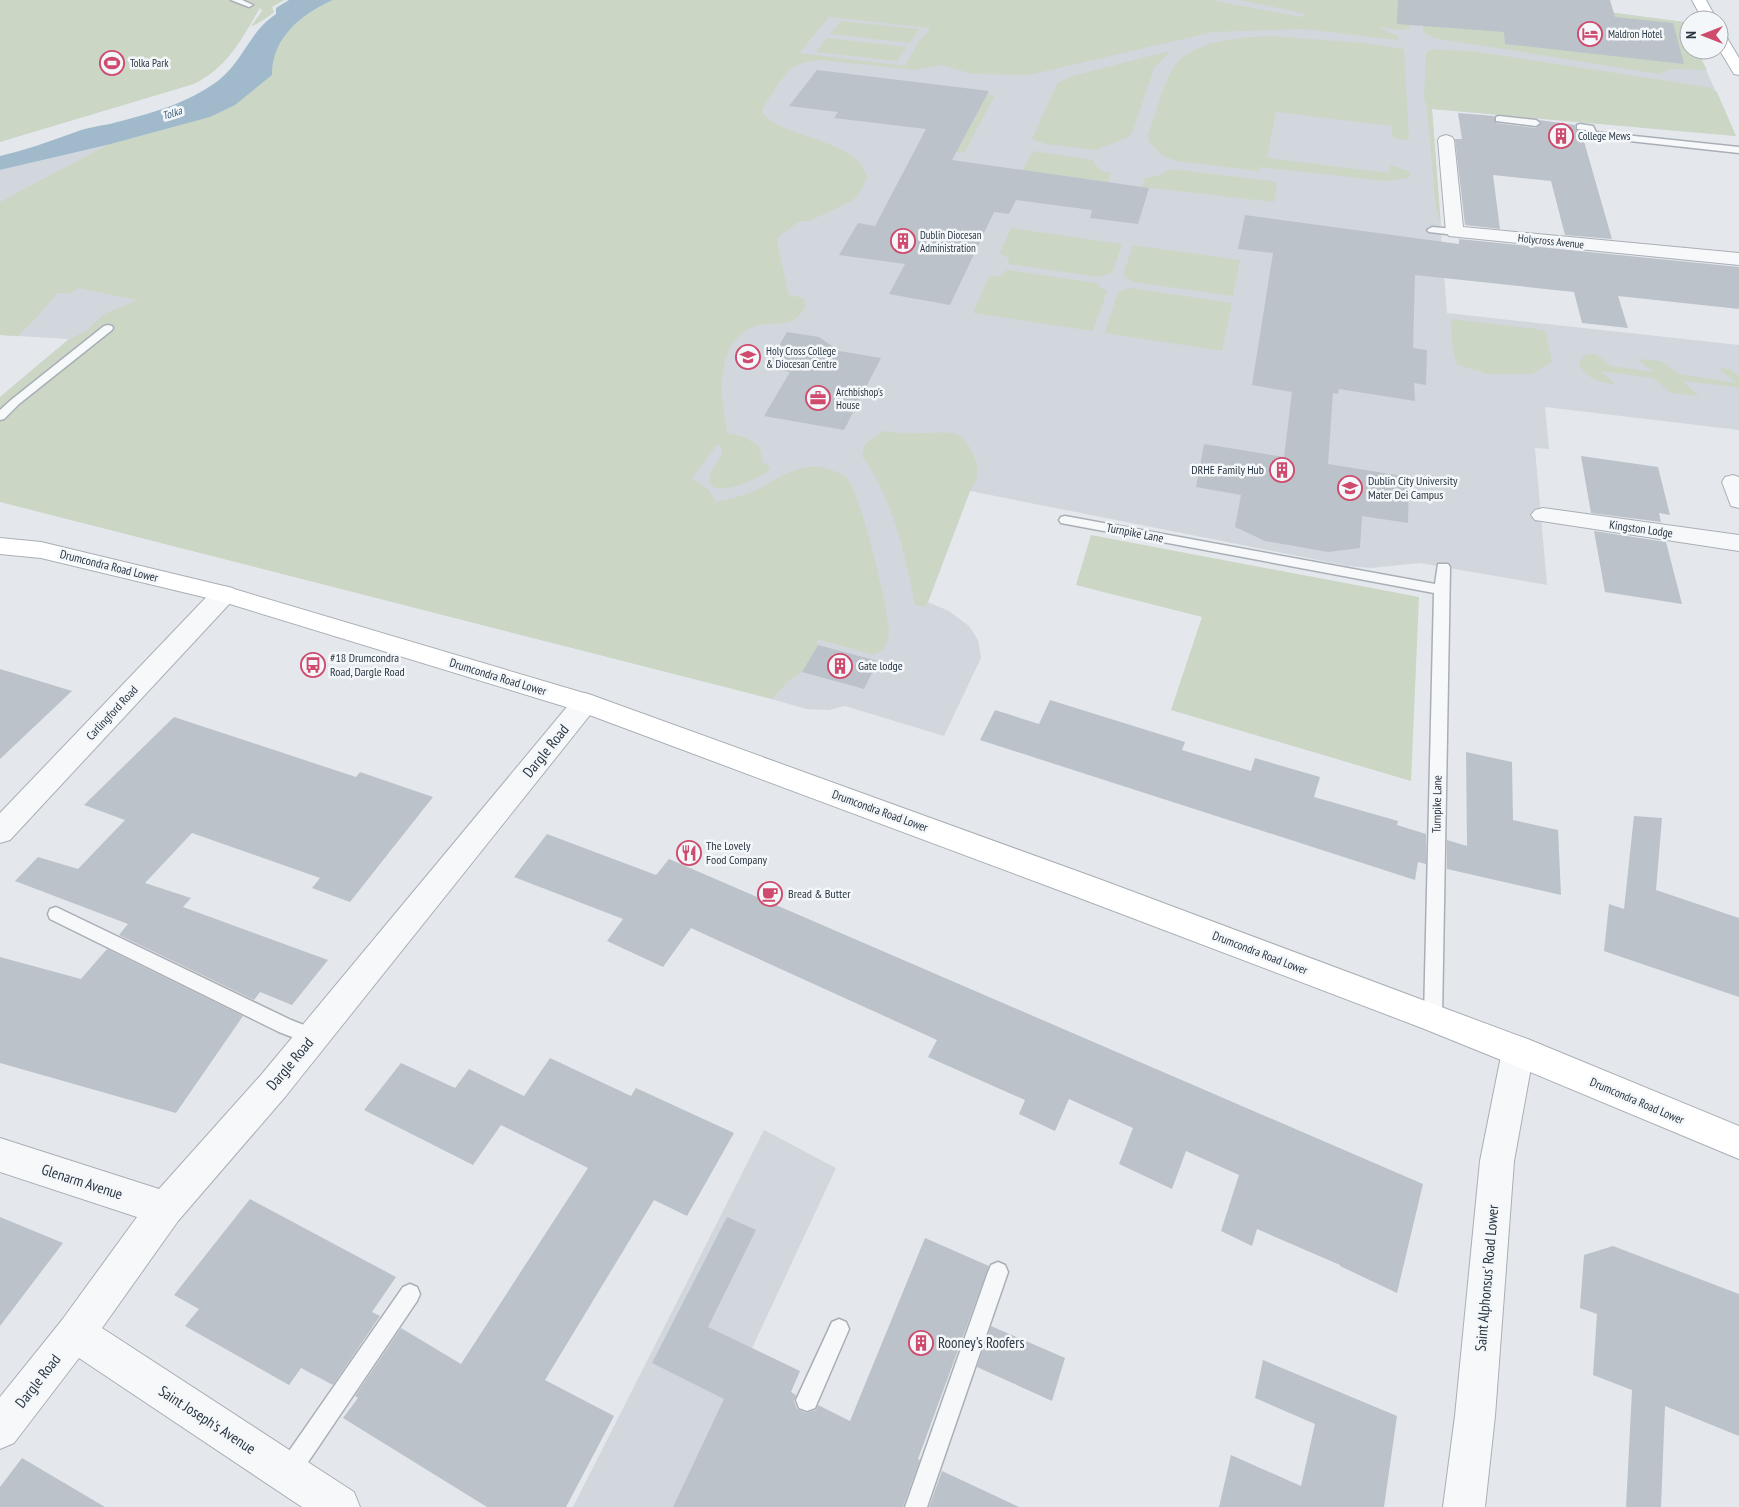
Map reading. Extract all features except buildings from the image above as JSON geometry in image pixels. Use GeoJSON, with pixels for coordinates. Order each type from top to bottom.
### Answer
{"type":"FeatureCollection","features":[{"type":"Feature","properties":{"kind":"main road"},"geometry":{"type":"LineString","coordinates":[[1729,54],[1739,71]]}},
{"type":"Feature","properties":{"kind":"main road","name":"Drumcondra Road Lower"},"geometry":{"type":"LineString","coordinates":[[0,546],[41,550],[224,594],[585,703],[1078,884],[1432,1018],[1518,1051],[1739,1143]]}},
{"type":"Feature","properties":{"kind":"street"},"geometry":{"type":"LineString","coordinates":[[1446,140],[1455,232]]}},
{"type":"Feature","properties":{"kind":"street","name":"Holycross Avenue"},"geometry":{"type":"LineString","coordinates":[[1455,232],[1739,259]]}},
{"type":"Feature","properties":{"kind":"street","name":"Kingston Lodge"},"geometry":{"type":"LineString","coordinates":[[1544,515],[1739,543]]}},
{"type":"Feature","properties":{"kind":"street","name":"Carlingford Road"},"geometry":{"type":"LineString","coordinates":[[0,832],[224,594]]}},
{"type":"Feature","properties":{"kind":"street","name":"Dargle Road"},"geometry":{"type":"LineString","coordinates":[[0,1429],[75,1333],[164,1209],[273,1086],[585,703]]}},
{"type":"Feature","properties":{"kind":"street","name":"Saint Alphonsus' Road Lower"},"geometry":{"type":"LineString","coordinates":[[1464,1507],[1475,1416],[1497,1161],[1518,1051]]}},
{"type":"Feature","properties":{"kind":"street","name":"Glenarm Avenue"},"geometry":{"type":"LineString","coordinates":[[0,1155],[164,1209]]}},
{"type":"Feature","properties":{"kind":"street","name":"Saint Joseph's Avenue"},"geometry":{"type":"LineString","coordinates":[[75,1333],[338,1507]]}},
{"type":"Feature","properties":{"kind":"lane"},"geometry":{"type":"LineString","coordinates":[[234,0],[250,6]]}},
{"type":"Feature","properties":{"kind":"lane"},"geometry":{"type":"LineString","coordinates":[[1498,119],[1536,123]]}},
{"type":"Feature","properties":{"kind":"lane"},"geometry":{"type":"LineString","coordinates":[[1580,127],[1590,128],[1593,134],[1739,150]]}},
{"type":"Feature","properties":{"kind":"lane"},"geometry":{"type":"LineString","coordinates":[[1432,230],[1455,232]]}},
{"type":"Feature","properties":{"kind":"lane"},"geometry":{"type":"LineString","coordinates":[[0,417],[14,402],[108,328]]}},
{"type":"Feature","properties":{"kind":"lane","name":"Turnpike Lane"},"geometry":{"type":"LineString","coordinates":[[1066,520],[1441,590]]}},
{"type":"Feature","properties":{"kind":"lane","name":"Turnpike Lane"},"geometry":{"type":"LineString","coordinates":[[1432,1018],[1443,567]]}},
{"type":"Feature","properties":{"kind":"lane"},"geometry":{"type":"LineString","coordinates":[[56,914],[285,1026],[313,1037]]}},
{"type":"Feature","properties":{"kind":"lane"},"geometry":{"type":"LineString","coordinates":[[916,1507],[998,1272]]}},
{"type":"Feature","properties":{"kind":"lane"},"geometry":{"type":"LineString","coordinates":[[287,1473],[410,1294]]}},
{"type":"Feature","properties":{"kind":"lane"},"geometry":{"type":"LineString","coordinates":[[807,1400],[839,1329]]}},
{"type":"Feature","properties":{"kind":"shaded area","name":"Holy Cross College & Diocesan Centre"},"geometry":{"type":"Polygon","coordinates":[[[333,0],[1519,0],[1679,21],[1679,60],[1702,60],[1736,136],[1432,109],[1447,313],[1739,345],[1739,430],[1545,407],[1549,449],[1535,448],[1547,585],[1420,563],[1371,568],[1348,566],[970,491],[928,602],[949,611],[969,626],[978,640],[981,658],[944,736],[845,706],[829,710],[806,709],[262,552],[0,397],[69,339],[0,335],[0,170],[107,145],[210,117],[333,0]]]}},
{"type":"Feature","properties":{"kind":"shaded area"},"geometry":{"type":"Polygon","coordinates":[[[764,1130],[836,1168],[678,1507],[573,1507],[764,1130]]]}},
{"type":"Feature","properties":{"kind":"green space","name":"Tolka Park"},"geometry":{"type":"Polygon","coordinates":[[[0,0],[241,0],[251,4],[245,0],[284,0],[272,7],[274,12],[270,16],[251,26],[262,11],[260,8],[233,51],[217,69],[194,84],[0,142],[0,0]]]}},
{"type":"Feature","properties":{"kind":"green space"},"geometry":{"type":"Polygon","coordinates":[[[333,0],[1210,0],[1302,17],[1306,14],[1240,0],[1414,0],[1410,28],[1402,30],[1378,27],[1399,37],[1397,40],[1303,29],[1213,32],[1029,75],[973,74],[940,65],[915,70],[820,60],[800,64],[786,73],[762,111],[768,119],[778,125],[848,153],[859,163],[867,178],[860,193],[852,201],[809,221],[800,221],[778,237],[777,243],[789,295],[804,298],[805,309],[790,322],[759,325],[747,330],[731,346],[726,357],[722,394],[727,433],[744,437],[759,446],[763,463],[770,467],[767,473],[732,487],[718,488],[711,486],[710,477],[712,469],[722,454],[720,444],[716,446],[692,478],[710,491],[716,502],[749,493],[791,472],[809,467],[830,469],[847,478],[859,504],[866,526],[879,576],[889,631],[884,649],[874,655],[817,639],[818,645],[802,672],[788,681],[772,699],[0,502],[0,397],[69,339],[86,331],[104,314],[137,300],[79,288],[70,293],[57,293],[18,336],[0,335],[0,202],[107,145],[210,117],[235,105],[272,75],[273,62],[283,39],[300,20],[333,0]],[[829,17],[799,53],[905,66],[918,42],[930,28],[829,17]]]}},
{"type":"Feature","properties":{"kind":"green space"},"geometry":{"type":"Polygon","coordinates":[[[1424,0],[1524,1],[1679,21],[1679,60],[1702,60],[1707,70],[1671,69],[1659,74],[1434,38],[1423,32],[1424,0]]]}},
{"type":"Feature","properties":{"kind":"green space"},"geometry":{"type":"Polygon","coordinates":[[[841,21],[919,29],[910,43],[830,34],[841,21]]]}},
{"type":"Feature","properties":{"kind":"green space"},"geometry":{"type":"Polygon","coordinates":[[[1272,36],[1363,43],[1404,49],[1409,139],[1404,140],[1392,137],[1392,126],[1276,112],[1267,158],[1389,173],[1390,165],[1409,171],[1409,178],[1386,181],[1259,167],[1259,171],[1176,161],[1163,156],[1149,142],[1148,135],[1170,73],[1188,53],[1215,42],[1272,36]]]}},
{"type":"Feature","properties":{"kind":"green space"},"geometry":{"type":"Polygon","coordinates":[[[827,38],[907,47],[897,61],[816,52],[827,38]]]}},
{"type":"Feature","properties":{"kind":"green space"},"geometry":{"type":"Polygon","coordinates":[[[1433,49],[1479,52],[1707,87],[1717,92],[1736,136],[1432,109],[1441,225],[1436,209],[1427,109],[1424,98],[1426,53],[1433,49]]]}},
{"type":"Feature","properties":{"kind":"green space"},"geometry":{"type":"Polygon","coordinates":[[[1170,52],[1154,68],[1131,136],[1096,150],[1045,144],[1032,139],[1057,84],[1069,77],[1170,52]]]}},
{"type":"Feature","properties":{"kind":"green space"},"geometry":{"type":"Polygon","coordinates":[[[987,95],[995,95],[964,153],[956,152],[987,95]]]}},
{"type":"Feature","properties":{"kind":"green space"},"geometry":{"type":"Polygon","coordinates":[[[1033,151],[1093,160],[1100,169],[1111,173],[1108,182],[1022,171],[1033,151]]]}},
{"type":"Feature","properties":{"kind":"green space"},"geometry":{"type":"Polygon","coordinates":[[[1170,169],[1272,181],[1277,184],[1274,202],[1142,187],[1145,178],[1158,176],[1170,169]]]}},
{"type":"Feature","properties":{"kind":"green space"},"geometry":{"type":"Polygon","coordinates":[[[1011,228],[1122,244],[1112,273],[1099,277],[1009,264],[1008,258],[1000,253],[1011,228]]]}},
{"type":"Feature","properties":{"kind":"green space"},"geometry":{"type":"Polygon","coordinates":[[[1133,245],[1240,260],[1233,296],[1133,282],[1123,275],[1133,245]]]}},
{"type":"Feature","properties":{"kind":"green space"},"geometry":{"type":"Polygon","coordinates":[[[1007,270],[1097,283],[1107,291],[1093,331],[973,313],[989,277],[1000,276],[1007,270]]]}},
{"type":"Feature","properties":{"kind":"green space"},"geometry":{"type":"Polygon","coordinates":[[[1131,288],[1232,303],[1222,351],[1105,333],[1118,292],[1131,288]]]}},
{"type":"Feature","properties":{"kind":"green space"},"geometry":{"type":"Polygon","coordinates":[[[1451,319],[1545,330],[1552,362],[1532,374],[1489,374],[1457,365],[1452,346],[1451,319]]]}},
{"type":"Feature","properties":{"kind":"green space"},"geometry":{"type":"Polygon","coordinates":[[[1587,354],[1596,354],[1611,366],[1653,372],[1637,359],[1661,361],[1679,374],[1736,383],[1718,368],[1729,369],[1739,376],[1739,390],[1735,387],[1682,381],[1699,396],[1671,393],[1653,378],[1601,371],[1615,384],[1604,383],[1595,380],[1579,366],[1581,359],[1587,354]]]}},
{"type":"Feature","properties":{"kind":"green space"},"geometry":{"type":"Polygon","coordinates":[[[883,431],[907,433],[941,432],[960,436],[970,448],[977,463],[976,480],[970,491],[928,602],[924,607],[915,605],[902,546],[890,508],[873,473],[862,456],[865,444],[883,431]]]}},
{"type":"Feature","properties":{"kind":"green space"},"geometry":{"type":"Polygon","coordinates":[[[1091,535],[1419,597],[1411,781],[1171,710],[1202,617],[1076,585],[1091,535]]]}},
{"type":"Feature","properties":{"kind":"water","name":"Tolka"},"geometry":{"type":"Polygon","coordinates":[[[289,0],[333,0],[310,12],[290,29],[277,50],[273,62],[272,75],[235,105],[210,117],[107,145],[0,170],[0,156],[92,127],[153,112],[194,96],[228,72],[259,29],[276,14],[276,8],[289,0]]]}},
{"type":"Feature","properties":{"kind":"place","name":"Maldron Hotel"},"geometry":{"type":"Point","coordinates":[1590,34]}},
{"type":"Feature","properties":{"kind":"place","name":"Tolka Park"},"geometry":{"type":"Point","coordinates":[112,63]}},
{"type":"Feature","properties":{"kind":"place","name":"College Mews"},"geometry":{"type":"Point","coordinates":[1561,136]}},
{"type":"Feature","properties":{"kind":"place","name":"Dublin Diocesan Administration"},"geometry":{"type":"Point","coordinates":[903,241]}},
{"type":"Feature","properties":{"kind":"place","name":"Holy Cross College & Diocesan Centre"},"geometry":{"type":"Point","coordinates":[748,357]}},
{"type":"Feature","properties":{"kind":"place","name":"Archbishop's House"},"geometry":{"type":"Point","coordinates":[818,398]}},
{"type":"Feature","properties":{"kind":"place","name":"DRHE Family Hub"},"geometry":{"type":"Point","coordinates":[1282,470]}},
{"type":"Feature","properties":{"kind":"place","name":"Dublin City University Mater Dei Campus"},"geometry":{"type":"Point","coordinates":[1350,488]}},
{"type":"Feature","properties":{"kind":"place","name":"#18 Drumcondra Road, Dargle Road"},"geometry":{"type":"Point","coordinates":[313,665]}},
{"type":"Feature","properties":{"kind":"place","name":"Gate lodge"},"geometry":{"type":"Point","coordinates":[840,666]}},
{"type":"Feature","properties":{"kind":"place","name":"The Lovely Food Company"},"geometry":{"type":"Point","coordinates":[689,853]}},
{"type":"Feature","properties":{"kind":"place","name":"Bread & Butter"},"geometry":{"type":"Point","coordinates":[770,894]}},
{"type":"Feature","properties":{"kind":"place","name":"Rooney's Roofers"},"geometry":{"type":"Point","coordinates":[921,1343]}}]}
